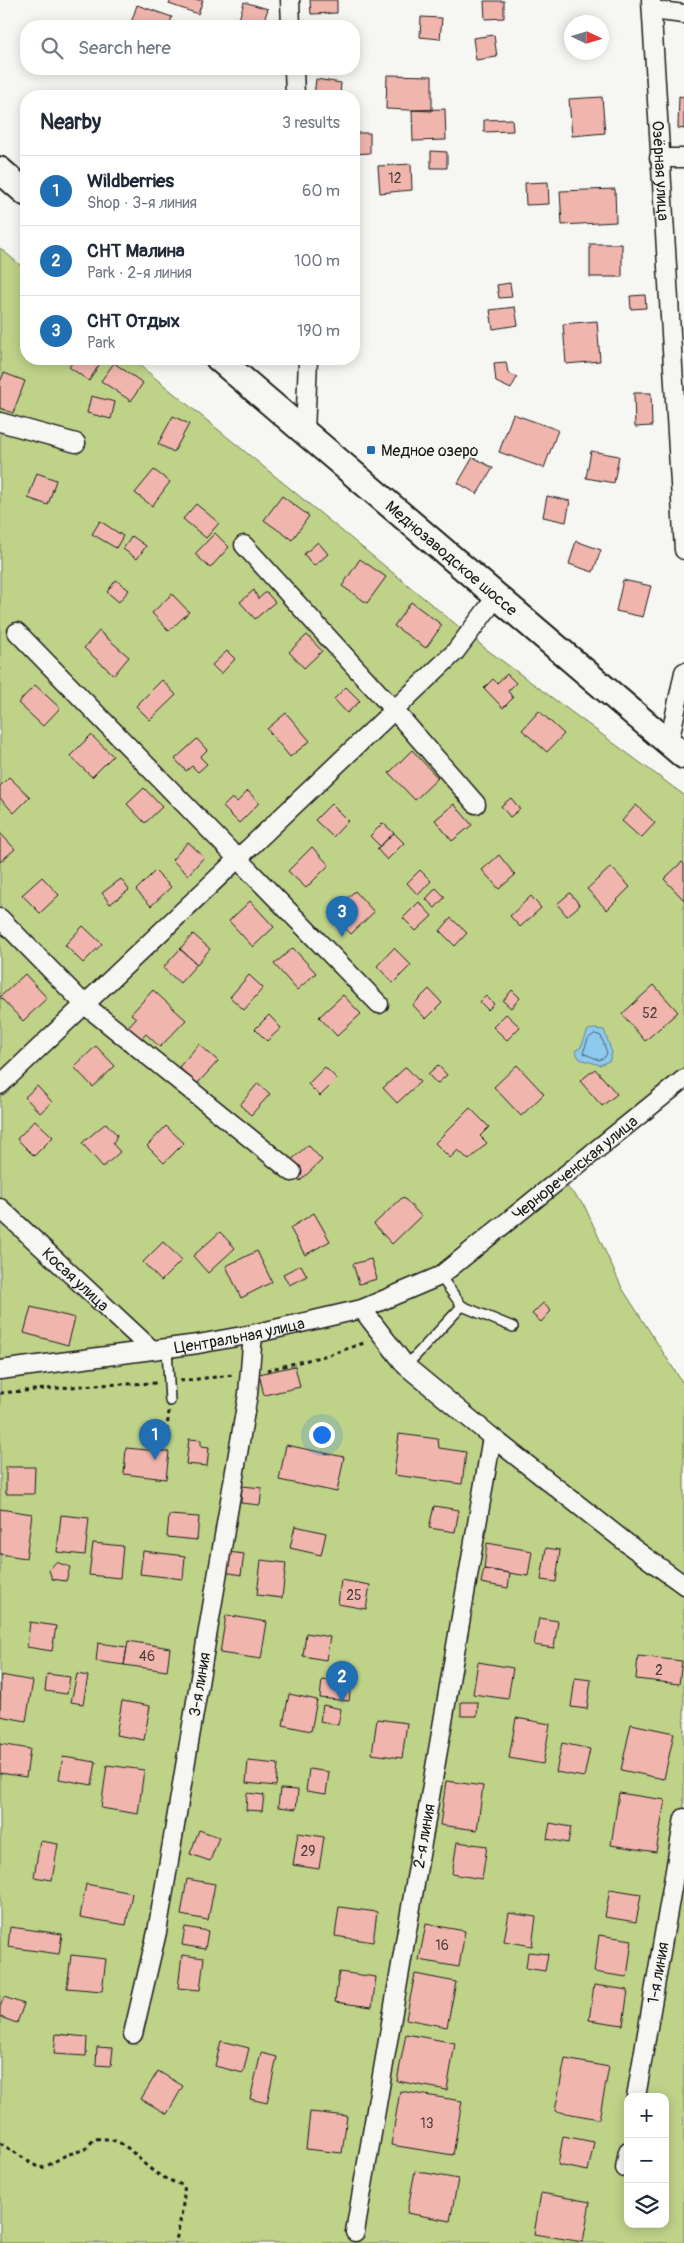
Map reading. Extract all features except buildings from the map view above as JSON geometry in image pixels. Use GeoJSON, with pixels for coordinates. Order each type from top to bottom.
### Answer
{"type":"FeatureCollection","features":[{"type":"Feature","properties":{"kind":"main road"},"geometry":{"type":"LineString","coordinates":[[0,170],[20,188]]}},
{"type":"Feature","properties":{"kind":"main road","name":"Меднозаводское шоссе"},"geometry":{"type":"LineString","coordinates":[[227,365],[676,750]]}},
{"type":"Feature","properties":{"kind":"street"},"geometry":{"type":"LineString","coordinates":[[290,0],[292,20]]}},
{"type":"Feature","properties":{"kind":"street"},"geometry":{"type":"LineString","coordinates":[[652,5],[684,14]]}},
{"type":"Feature","properties":{"kind":"street","name":"Озёрная улица"},"geometry":{"type":"LineString","coordinates":[[652,5],[659,158],[679,414],[684,550]]}},
{"type":"Feature","properties":{"kind":"street"},"geometry":{"type":"LineString","coordinates":[[294,75],[295,90]]}},
{"type":"Feature","properties":{"kind":"street"},"geometry":{"type":"LineString","coordinates":[[659,158],[684,158]]}},
{"type":"Feature","properties":{"kind":"street"},"geometry":{"type":"LineString","coordinates":[[306,433],[308,365]]}},
{"type":"Feature","properties":{"kind":"street"},"geometry":{"type":"LineString","coordinates":[[0,422],[76,443]]}},
{"type":"Feature","properties":{"kind":"street"},"geometry":{"type":"LineString","coordinates":[[244,545],[394,710],[476,804]]}},
{"type":"Feature","properties":{"kind":"street"},"geometry":{"type":"LineString","coordinates":[[0,1085],[455,652],[497,596]]}},
{"type":"Feature","properties":{"kind":"street"},"geometry":{"type":"LineString","coordinates":[[17,632],[380,1004]]}},
{"type":"Feature","properties":{"kind":"street"},"geometry":{"type":"LineString","coordinates":[[676,750],[684,672]]}},
{"type":"Feature","properties":{"kind":"street"},"geometry":{"type":"LineString","coordinates":[[0,918],[85,1005],[292,1172]]}},
{"type":"Feature","properties":{"kind":"street","name":"Чернореченская улица"},"geometry":{"type":"LineString","coordinates":[[465,1255],[684,1078]]}},
{"type":"Feature","properties":{"kind":"street","name":"Косая улица"},"geometry":{"type":"LineString","coordinates":[[0,1208],[159,1349]]}},
{"type":"Feature","properties":{"kind":"street","name":"Центральная улица"},"geometry":{"type":"LineString","coordinates":[[0,1370],[159,1349],[253,1334],[362,1309],[440,1276],[465,1255]]}},
{"type":"Feature","properties":{"kind":"street"},"geometry":{"type":"LineString","coordinates":[[362,1309],[406,1366],[492,1437],[684,1586]]}},
{"type":"Feature","properties":{"kind":"street","name":"3-я линия"},"geometry":{"type":"LineString","coordinates":[[133,2034],[157,1932],[239,1449],[250,1373],[253,1334]]}},
{"type":"Feature","properties":{"kind":"street","name":"2-я линия"},"geometry":{"type":"LineString","coordinates":[[355,2232],[492,1437]]}},
{"type":"Feature","properties":{"kind":"street","name":"1-я линия"},"geometry":{"type":"LineString","coordinates":[[637,2093],[684,1818]]}},
{"type":"Feature","properties":{"kind":"lane"},"geometry":{"type":"LineString","coordinates":[[440,1276],[462,1306],[513,1326]]}},
{"type":"Feature","properties":{"kind":"lane"},"geometry":{"type":"LineString","coordinates":[[406,1366],[462,1306]]}},
{"type":"Feature","properties":{"kind":"lane"},"geometry":{"type":"LineString","coordinates":[[159,1349],[168,1383],[170,1401]]}},
{"type":"Feature","properties":{"kind":"path"},"geometry":{"type":"LineString","coordinates":[[0,1393],[94,1385],[168,1383],[250,1373],[328,1354],[383,1336]]}},
{"type":"Feature","properties":{"kind":"path"},"geometry":{"type":"LineString","coordinates":[[165,1447],[170,1401]]}},
{"type":"Feature","properties":{"kind":"path"},"geometry":{"type":"LineString","coordinates":[[0,2143],[39,2168],[66,2155],[86,2149],[94,2139],[108,2138],[126,2145],[155,2173],[184,2186],[180,2230],[175,2243]]}},
{"type":"Feature","properties":{"kind":"green space"},"geometry":{"type":"Polygon","coordinates":[[[0,248],[20,265],[20,365],[139,365],[486,649],[684,795],[684,1079],[562,1177],[568,1188],[584,1205],[622,1288],[684,1385],[684,2243],[0,2243],[0,248]]]}},
{"type":"Feature","properties":{"kind":"water"},"geometry":{"type":"Polygon","coordinates":[[[588,1030],[604,1030],[612,1053],[609,1061],[600,1065],[580,1059],[575,1051],[581,1047],[588,1030]]]}},
{"type":"Feature","properties":{"kind":"place","name":"Медное озеро"},"geometry":{"type":"Point","coordinates":[371,450]}},
{"type":"Feature","properties":{"kind":"place","name":"СНТ Отдых"},"geometry":{"type":"Point","coordinates":[342,937]}},
{"type":"Feature","properties":{"kind":"place","name":"Wildberries"},"geometry":{"type":"Point","coordinates":[155,1460]}},
{"type":"Feature","properties":{"kind":"place","name":"СНТ Малина"},"geometry":{"type":"Point","coordinates":[342,1702]}}]}
